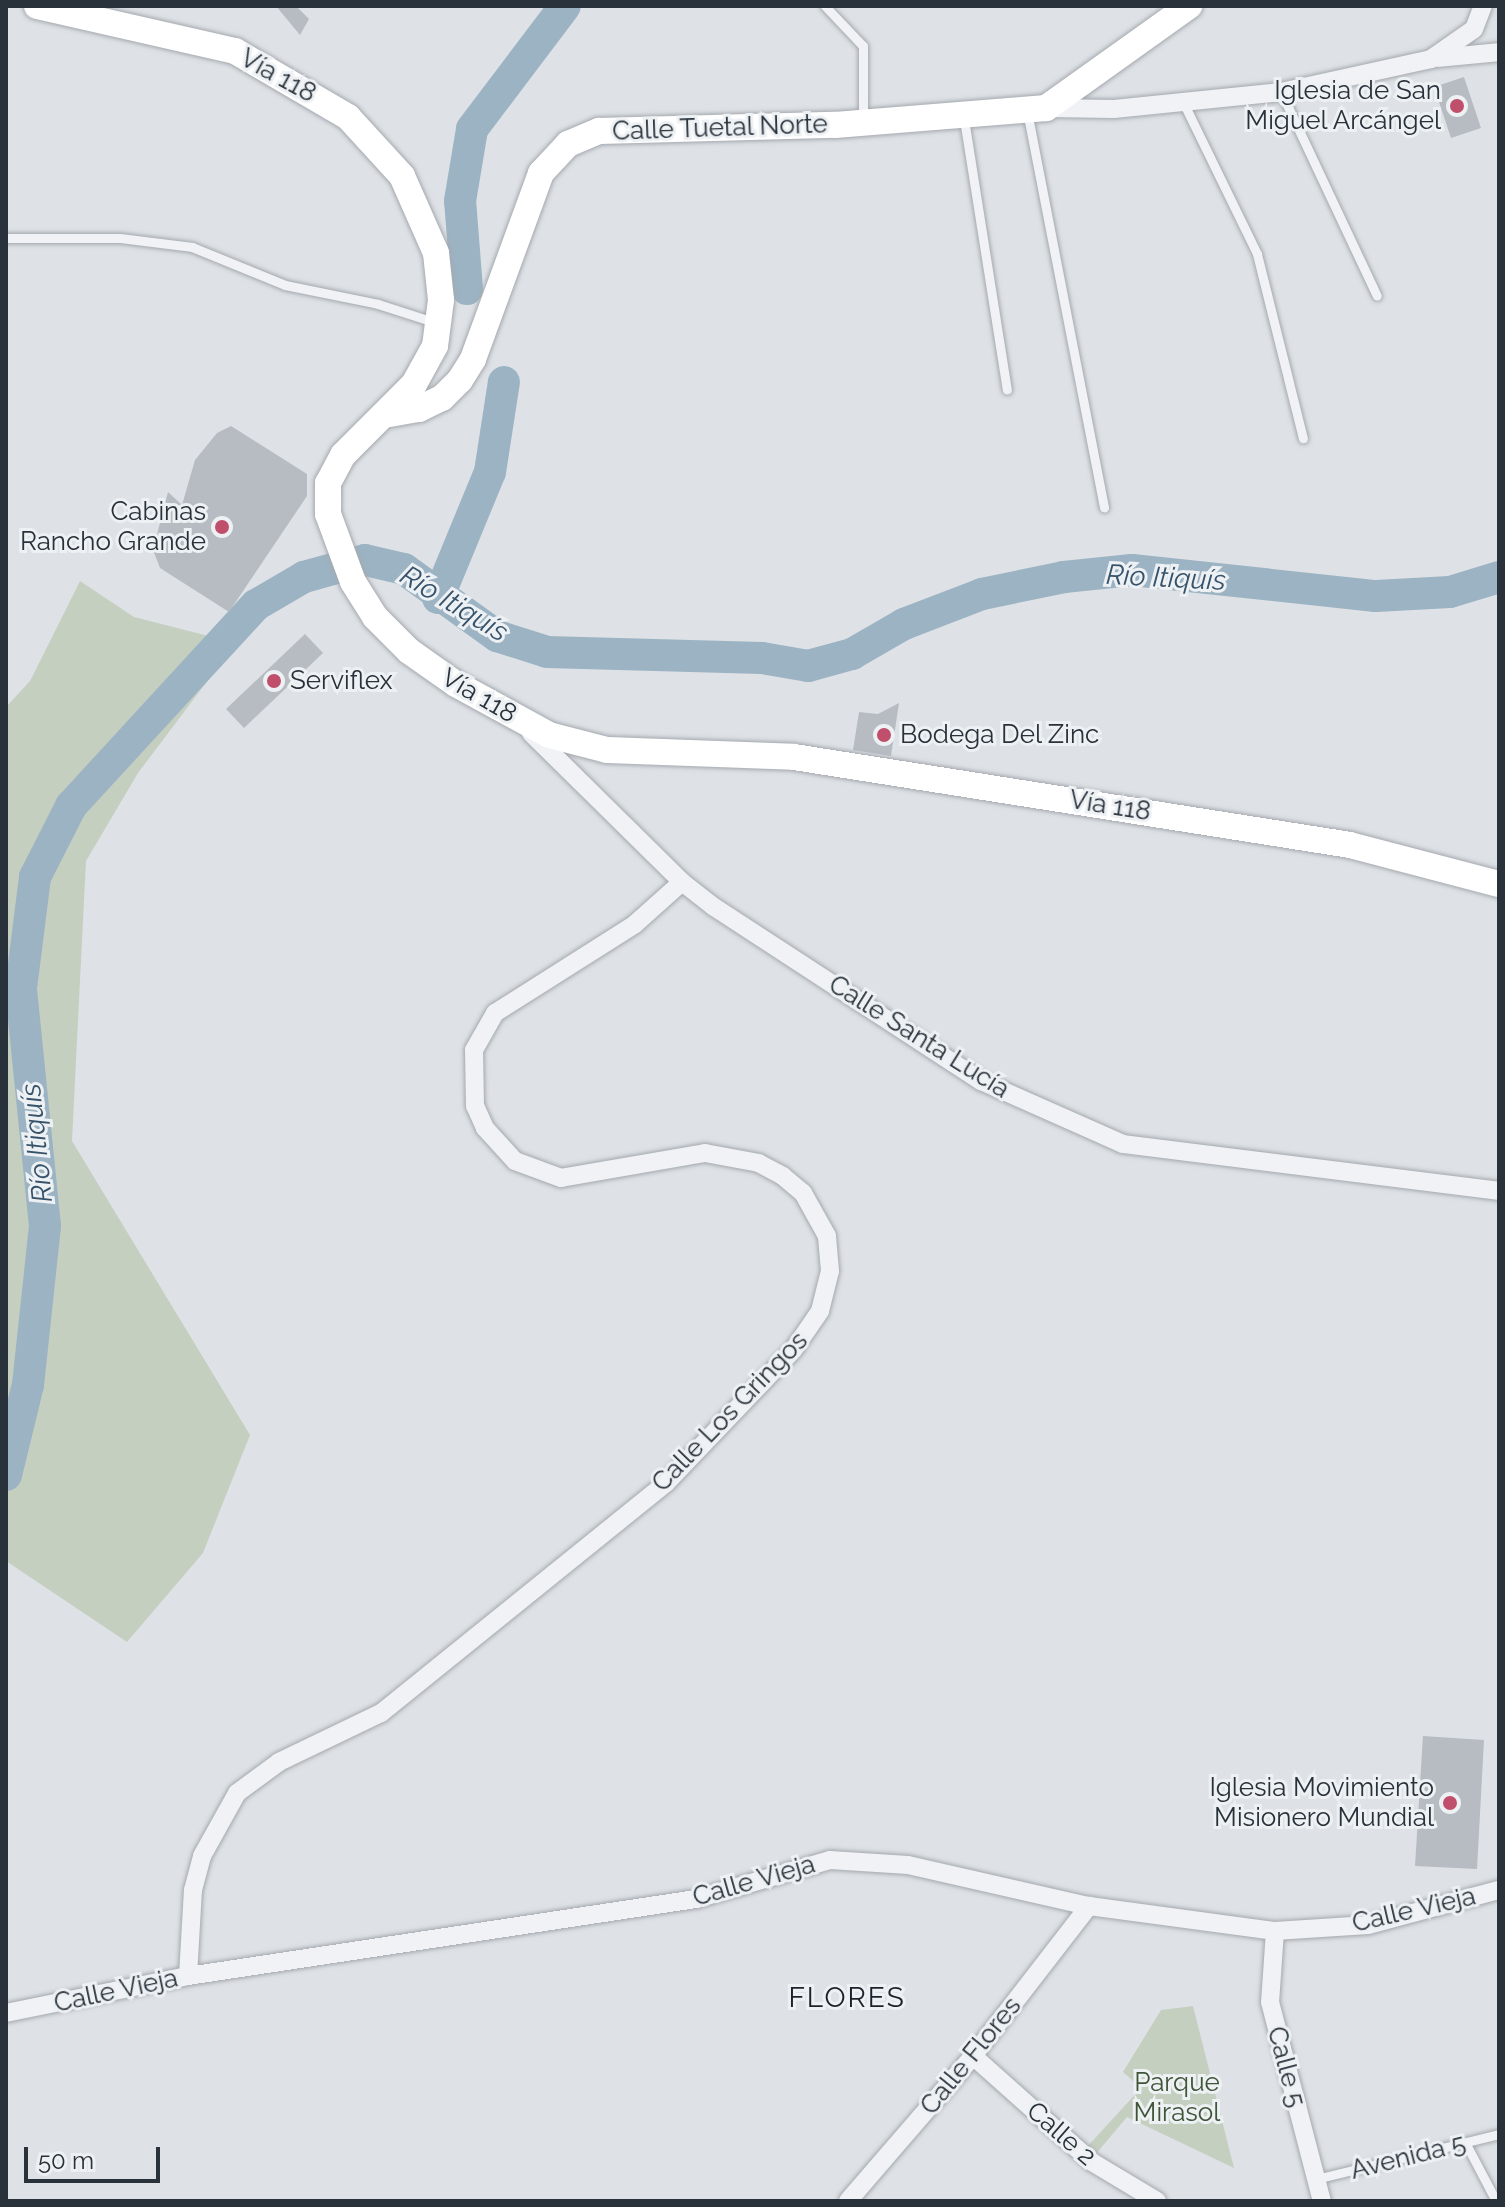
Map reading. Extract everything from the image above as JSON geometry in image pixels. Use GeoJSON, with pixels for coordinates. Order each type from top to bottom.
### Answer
{"type":"FeatureCollection","features":[{"type":"Feature","properties":{"kind":"main road","name":"Vía 118"},"geometry":{"type":"LineString","coordinates":[[37,6],[235,51],[348,117],[402,176],[429,230],[439,273],[439,323],[424,368],[334,468],[328,514],[353,582],[375,617],[409,651],[518,719],[549,735],[607,750],[809,759],[1350,845],[1499,884]]}},
{"type":"Feature","properties":{"kind":"main road"},"geometry":{"type":"LineString","coordinates":[[1036,109],[1189,6]]}},
{"type":"Feature","properties":{"kind":"main road","name":"Calle Tuetal Norte"},"geometry":{"type":"LineString","coordinates":[[384,415],[419,409],[460,380],[473,359],[541,173],[568,144],[599,131],[863,123],[1036,109]]}},
{"type":"Feature","properties":{"kind":"street"},"geometry":{"type":"LineString","coordinates":[[1431,59],[1474,29],[1483,6]]}},
{"type":"Feature","properties":{"kind":"street"},"geometry":{"type":"LineString","coordinates":[[1036,109],[1184,104],[1281,92],[1431,59],[1499,52]]}},
{"type":"Feature","properties":{"kind":"street","name":"Calle Santa Lucía"},"geometry":{"type":"LineString","coordinates":[[518,719],[682,882],[981,1081],[1123,1144],[1499,1191]]}},
{"type":"Feature","properties":{"kind":"street"},"geometry":{"type":"LineString","coordinates":[[581,782],[588,758],[607,750]]}},
{"type":"Feature","properties":{"kind":"street","name":"Calle Los Gringos"},"geometry":{"type":"LineString","coordinates":[[188,1976],[193,1890],[202,1856],[237,1793],[279,1762],[381,1713],[666,1483],[794,1349],[820,1311],[830,1271],[827,1236],[803,1193],[783,1176],[759,1163],[705,1153],[561,1178],[515,1161],[485,1128],[475,1106],[474,1050],[495,1013],[635,924],[682,882]]}},
{"type":"Feature","properties":{"kind":"street","name":"Calle Vieja"},"geometry":{"type":"LineString","coordinates":[[6,2013],[188,1976],[696,1899],[830,1860],[862,1859],[957,1873],[1089,1906],[1275,1931],[1368,1925],[1499,1890]]}},
{"type":"Feature","properties":{"kind":"street","name":"Calle Flores"},"geometry":{"type":"LineString","coordinates":[[848,2201],[973,2056],[1089,1906]]}},
{"type":"Feature","properties":{"kind":"street","name":"Calle 5"},"geometry":{"type":"LineString","coordinates":[[1275,1931],[1270,2002],[1322,2201]]}},
{"type":"Feature","properties":{"kind":"street","name":"Calle 2"},"geometry":{"type":"LineString","coordinates":[[973,2056],[1092,2162],[1157,2201]]}},
{"type":"Feature","properties":{"kind":"lane"},"geometry":{"type":"LineString","coordinates":[[825,6],[863,46],[863,123]]}},
{"type":"Feature","properties":{"kind":"lane"},"geometry":{"type":"LineString","coordinates":[[1281,92],[1377,296]]}},
{"type":"Feature","properties":{"kind":"lane"},"geometry":{"type":"LineString","coordinates":[[1184,104],[1257,254],[1303,438]]}},
{"type":"Feature","properties":{"kind":"lane"},"geometry":{"type":"LineString","coordinates":[[1036,109],[1104,508]]}},
{"type":"Feature","properties":{"kind":"lane"},"geometry":{"type":"LineString","coordinates":[[964,115],[1007,390]]}},
{"type":"Feature","properties":{"kind":"lane"},"geometry":{"type":"LineString","coordinates":[[6,238],[120,238],[192,247],[285,285],[378,304],[439,323]]}},
{"type":"Feature","properties":{"kind":"lane","name":"Avenida 5"},"geometry":{"type":"LineString","coordinates":[[1316,2179],[1499,2134]]}},
{"type":"Feature","properties":{"kind":"lane"},"geometry":{"type":"LineString","coordinates":[[1466,2144],[1496,2201]]}},
{"type":"Feature","properties":{"kind":"green space"},"geometry":{"type":"Polygon","coordinates":[[[80,581],[134,617],[236,643],[138,773],[86,861],[72,1141],[250,1435],[203,1553],[127,1642],[6,1561],[6,707],[30,681],[80,581]]]}},
{"type":"Feature","properties":{"kind":"green space","name":"Parque Mirasol"},"geometry":{"type":"Polygon","coordinates":[[[1193,2006],[1234,2168],[1127,2117],[1095,2155],[1087,2147],[1141,2088],[1123,2072],[1161,2010],[1193,2006]]]}},
{"type":"Feature","properties":{"kind":"building"},"geometry":{"type":"Polygon","coordinates":[[[276,6],[296,6],[309,19],[300,35],[276,6]]]}},
{"type":"Feature","properties":{"kind":"building","name":"Iglesia de San Miguel Arcángel"},"geometry":{"type":"Polygon","coordinates":[[[1464,77],[1481,128],[1451,138],[1434,87],[1464,77]]]}},
{"type":"Feature","properties":{"kind":"building","name":"Cabinas Rancho Grande"},"geometry":{"type":"Polygon","coordinates":[[[231,426],[307,474],[307,496],[229,612],[160,568],[153,550],[168,492],[182,505],[195,460],[217,433],[231,426]]]}},
{"type":"Feature","properties":{"kind":"building","name":"Serviflex"},"geometry":{"type":"Polygon","coordinates":[[[305,634],[323,653],[244,728],[226,709],[305,634]]]}},
{"type":"Feature","properties":{"kind":"building"},"geometry":{"type":"Polygon","coordinates":[[[899,703],[891,756],[853,750],[859,712],[878,714],[899,703]]]}},
{"type":"Feature","properties":{"kind":"building","name":"Iglesia Movimiento Misionero Mundial"},"geometry":{"type":"Polygon","coordinates":[[[1423,1736],[1484,1740],[1477,1869],[1415,1866],[1423,1736]]]}},
{"type":"Feature","properties":{"kind":"waterway"},"geometry":{"type":"LineString","coordinates":[[467,289],[460,201],[472,129],[565,6]]}},
{"type":"Feature","properties":{"kind":"waterway"},"geometry":{"type":"LineString","coordinates":[[438,598],[490,472],[504,382]]}},
{"type":"Feature","properties":{"kind":"waterway","name":"Río Itiquís"},"geometry":{"type":"LineString","coordinates":[[6,1475],[28,1385],[45,1226],[21,988],[35,877],[71,806],[256,605],[304,577],[365,560],[404,569],[497,636],[547,652],[762,658],[808,666],[852,654],[904,624],[982,594],[1064,577],[1132,570],[1376,596],[1450,592],[1499,577]]}},
{"type":"Feature","properties":{"kind":"place","name":"Iglesia de San Miguel Arcángel"},"geometry":{"type":"Point","coordinates":[1457,106]}},
{"type":"Feature","properties":{"kind":"place","name":"Cabinas Rancho Grande"},"geometry":{"type":"Point","coordinates":[222,527]}},
{"type":"Feature","properties":{"kind":"place","name":"Serviflex"},"geometry":{"type":"Point","coordinates":[274,681]}},
{"type":"Feature","properties":{"kind":"place","name":"Bodega Del Zinc"},"geometry":{"type":"Point","coordinates":[884,735]}},
{"type":"Feature","properties":{"kind":"place","name":"Iglesia Movimiento Misionero Mundial"},"geometry":{"type":"Point","coordinates":[1450,1803]}},
{"type":"Feature","properties":{"kind":"district","name":"FLORES"},"geometry":{"type":"Point","coordinates":[847,1998]}}]}
